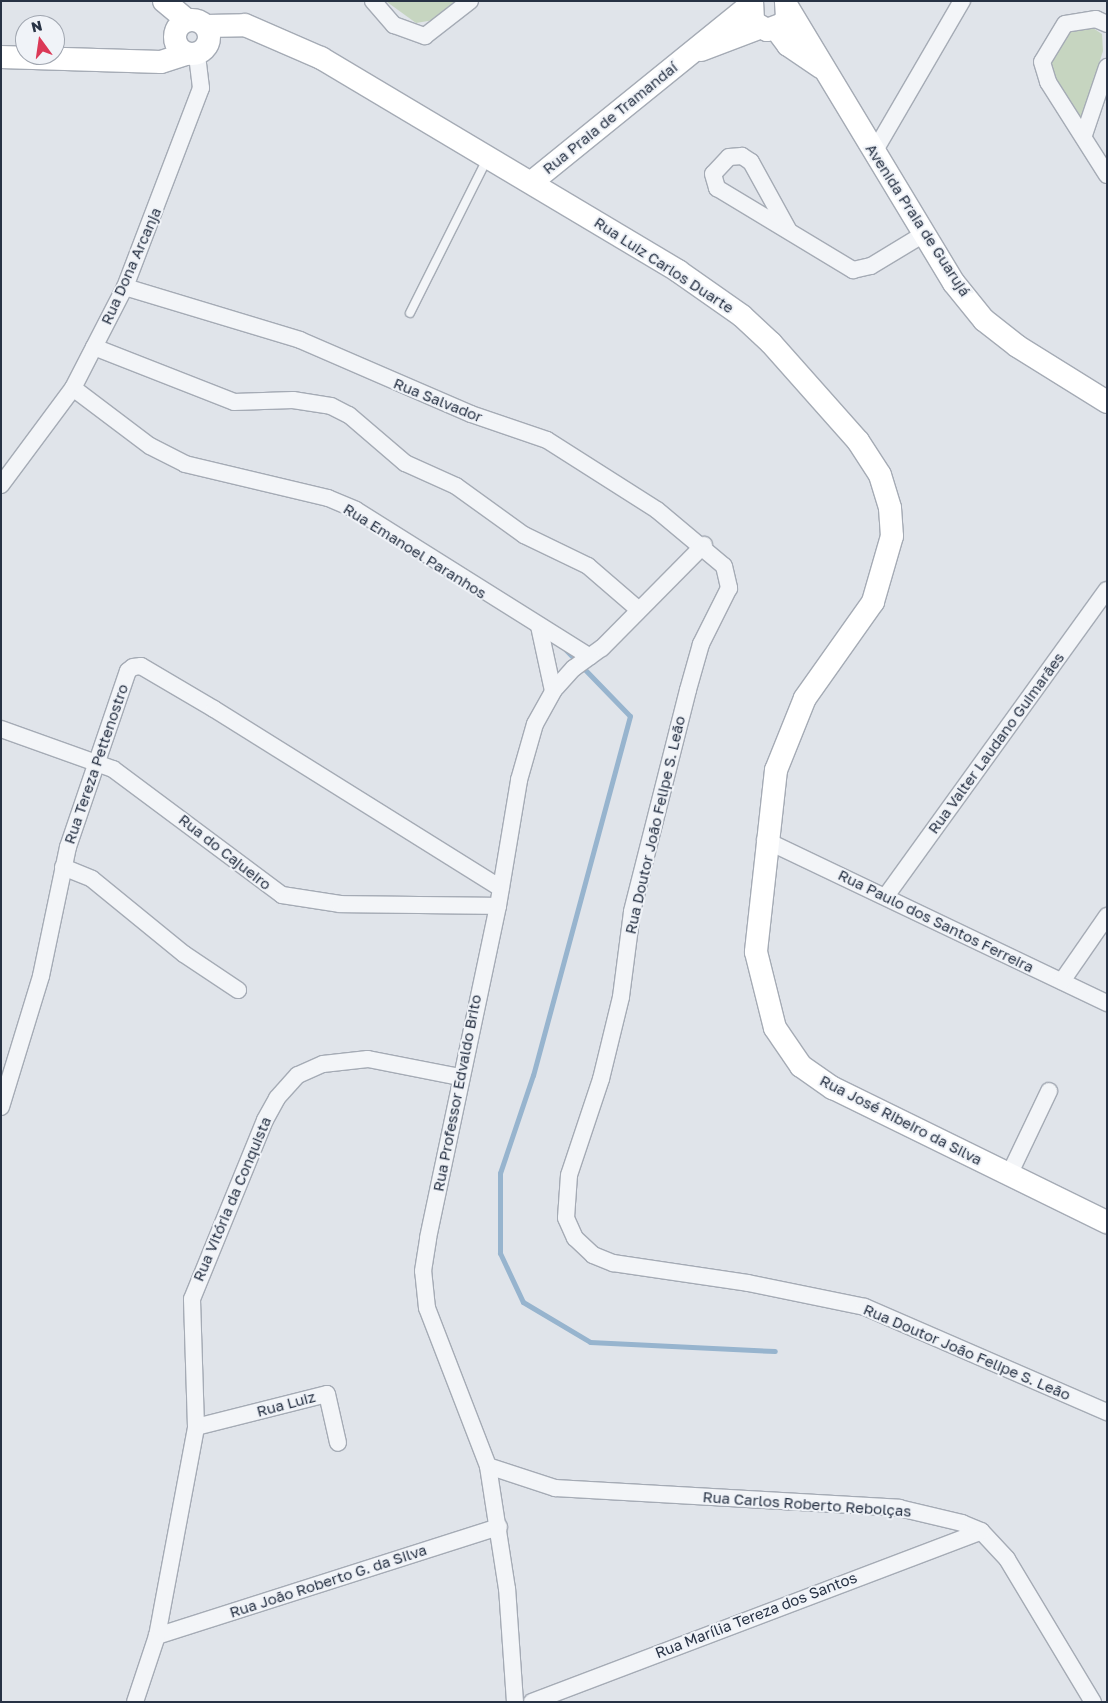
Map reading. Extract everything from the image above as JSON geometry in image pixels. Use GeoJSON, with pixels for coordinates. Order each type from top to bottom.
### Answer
{"type":"FeatureCollection","features":[{"type":"Feature","properties":{"kind":"street"},"geometry":{"type":"LineString","coordinates":[[1,57],[161,62],[192,54],[209,42],[189,27],[164,1]]}},
{"type":"Feature","properties":{"kind":"street"},"geometry":{"type":"LineString","coordinates":[[373,1],[394,25],[425,36],[470,1]]}},
{"type":"Feature","properties":{"kind":"street"},"geometry":{"type":"LineString","coordinates":[[874,152],[962,1]]}},
{"type":"Feature","properties":{"kind":"street","name":"Avenida Praia de Guarujá"},"geometry":{"type":"LineString","coordinates":[[751,3],[749,14],[824,69]]}},
{"type":"Feature","properties":{"kind":"street","name":"Rua Praia de Tramandaí"},"geometry":{"type":"LineString","coordinates":[[533,181],[751,3]]}},
{"type":"Feature","properties":{"kind":"street"},"geometry":{"type":"LineString","coordinates":[[767,29],[783,24],[787,5]]}},
{"type":"Feature","properties":{"kind":"street","name":"Avenida Praia de Guarujá"},"geometry":{"type":"LineString","coordinates":[[787,5],[954,283],[984,320],[1105,396]]}},
{"type":"Feature","properties":{"kind":"street"},"geometry":{"type":"LineString","coordinates":[[1107,24],[1096,19],[1065,24],[1044,53],[1048,82],[1084,135],[1107,175]]}},
{"type":"Feature","properties":{"kind":"street","name":"Rua Luiz Carlos Duarte"},"geometry":{"type":"LineString","coordinates":[[189,27],[245,25],[321,58],[533,181],[742,316],[833,408],[880,475],[890,508],[886,567],[874,602],[825,666],[789,728],[776,770],[765,840]]}},
{"type":"Feature","properties":{"kind":"street"},"geometry":{"type":"LineString","coordinates":[[189,27],[177,46],[192,54]]}},
{"type":"Feature","properties":{"kind":"street"},"geometry":{"type":"LineString","coordinates":[[136,60],[189,27]]}},
{"type":"Feature","properties":{"kind":"street","name":"Rua Praia de Tramandaí"},"geometry":{"type":"LineString","coordinates":[[686,56],[767,29]]}},
{"type":"Feature","properties":{"kind":"street","name":"Rua Dona Arcanja"},"geometry":{"type":"LineString","coordinates":[[1,485],[73,388],[125,287],[201,88],[192,54]]}},
{"type":"Feature","properties":{"kind":"street"},"geometry":{"type":"LineString","coordinates":[[1084,135],[1107,67]]}},
{"type":"Feature","properties":{"kind":"street"},"geometry":{"type":"LineString","coordinates":[[789,231],[751,162],[742,156],[729,157],[713,174],[717,188],[852,270],[871,266],[924,234]]}},
{"type":"Feature","properties":{"kind":"street","name":"Rua Salvador"},"geometry":{"type":"LineString","coordinates":[[125,287],[300,340],[453,407],[547,440],[704,545],[724,566]]}},
{"type":"Feature","properties":{"kind":"street"},"geometry":{"type":"LineString","coordinates":[[94,347],[234,402],[304,401],[343,412],[405,462],[456,486],[524,535],[588,566],[639,610]]}},
{"type":"Feature","properties":{"kind":"street","name":"Rua Emanoel Paranhos"},"geometry":{"type":"LineString","coordinates":[[73,388],[150,446],[185,464],[313,494],[356,510],[590,657]]}},
{"type":"Feature","properties":{"kind":"street","name":"Rua Professor Edvaldo Brito"},"geometry":{"type":"LineString","coordinates":[[515,1702],[499,1527],[488,1466],[423,1288],[428,1238],[460,1077],[502,888],[527,744],[553,691],[639,610],[704,545]]}},
{"type":"Feature","properties":{"kind":"street","name":"Rua Doutor João Felipe S. Leão"},"geometry":{"type":"LineString","coordinates":[[724,566],[729,588],[702,644],[688,690],[632,912],[619,1006],[569,1175],[566,1218],[575,1238],[593,1255],[622,1265],[748,1282],[865,1308],[1107,1412]]}},
{"type":"Feature","properties":{"kind":"street","name":"Rua Valter Laudano Guimarães"},"geometry":{"type":"LineString","coordinates":[[886,896],[1107,590]]}},
{"type":"Feature","properties":{"kind":"street"},"geometry":{"type":"LineString","coordinates":[[538,626],[553,691]]}},
{"type":"Feature","properties":{"kind":"street","name":"Rua Tereza Pettenostro"},"geometry":{"type":"LineString","coordinates":[[1,1107],[41,976],[63,867],[95,761],[128,671],[141,666],[502,888]]}},
{"type":"Feature","properties":{"kind":"street","name":"Rua do Cajueiro"},"geometry":{"type":"LineString","coordinates":[[1,729],[95,761],[142,788],[282,895],[323,903],[498,906]]}},
{"type":"Feature","properties":{"kind":"street","name":"Rua Paulo dos Santos Ferreira"},"geometry":{"type":"LineString","coordinates":[[765,840],[886,896],[1107,1003]]}},
{"type":"Feature","properties":{"kind":"street","name":"Rua José Ribeiro da Silva"},"geometry":{"type":"LineString","coordinates":[[765,840],[756,952],[775,1028],[786,1047],[801,1066],[833,1088],[1107,1222]]}},
{"type":"Feature","properties":{"kind":"street"},"geometry":{"type":"LineString","coordinates":[[63,867],[92,879],[184,954],[238,990]]}},
{"type":"Feature","properties":{"kind":"street"},"geometry":{"type":"LineString","coordinates":[[1062,982],[1107,916]]}},
{"type":"Feature","properties":{"kind":"street","name":"Rua Vitória da Conquista"},"geometry":{"type":"LineString","coordinates":[[136,1702],[157,1636],[196,1427],[190,1322],[197,1278],[277,1098],[298,1075],[349,1058],[460,1077]]}},
{"type":"Feature","properties":{"kind":"street"},"geometry":{"type":"LineString","coordinates":[[1009,1175],[1049,1091]]}},
{"type":"Feature","properties":{"kind":"street","name":"Rua Luiz"},"geometry":{"type":"LineString","coordinates":[[196,1427],[327,1394],[338,1443]]}},
{"type":"Feature","properties":{"kind":"street","name":"Rua Carlos Roberto Rebolças"},"geometry":{"type":"LineString","coordinates":[[488,1466],[555,1488],[899,1508],[942,1516],[981,1531],[1007,1558],[1093,1702]]}},
{"type":"Feature","properties":{"kind":"street","name":"Rua João Roberto G. da Silva"},"geometry":{"type":"LineString","coordinates":[[157,1636],[499,1527]]}},
{"type":"Feature","properties":{"kind":"street","name":"Rua Marília Tereza dos Santos"},"geometry":{"type":"LineString","coordinates":[[532,1702],[981,1531]]}},
{"type":"Feature","properties":{"kind":"lane"},"geometry":{"type":"LineString","coordinates":[[410,313],[489,155]]}},
{"type":"Feature","properties":{"kind":"green space"},"geometry":{"type":"Polygon","coordinates":[[[461,1],[440,19],[416,23],[387,2],[461,1]]]}},
{"type":"Feature","properties":{"kind":"green space"},"geometry":{"type":"Polygon","coordinates":[[[1090,26],[1102,34],[1103,51],[1081,119],[1051,77],[1047,62],[1073,27],[1090,26]]]}},
{"type":"Feature","properties":{"kind":"waterway"},"geometry":{"type":"LineString","coordinates":[[565,649],[630,716],[533,1075],[500,1173],[500,1253],[523,1302],[590,1342],[775,1351]]}}]}
